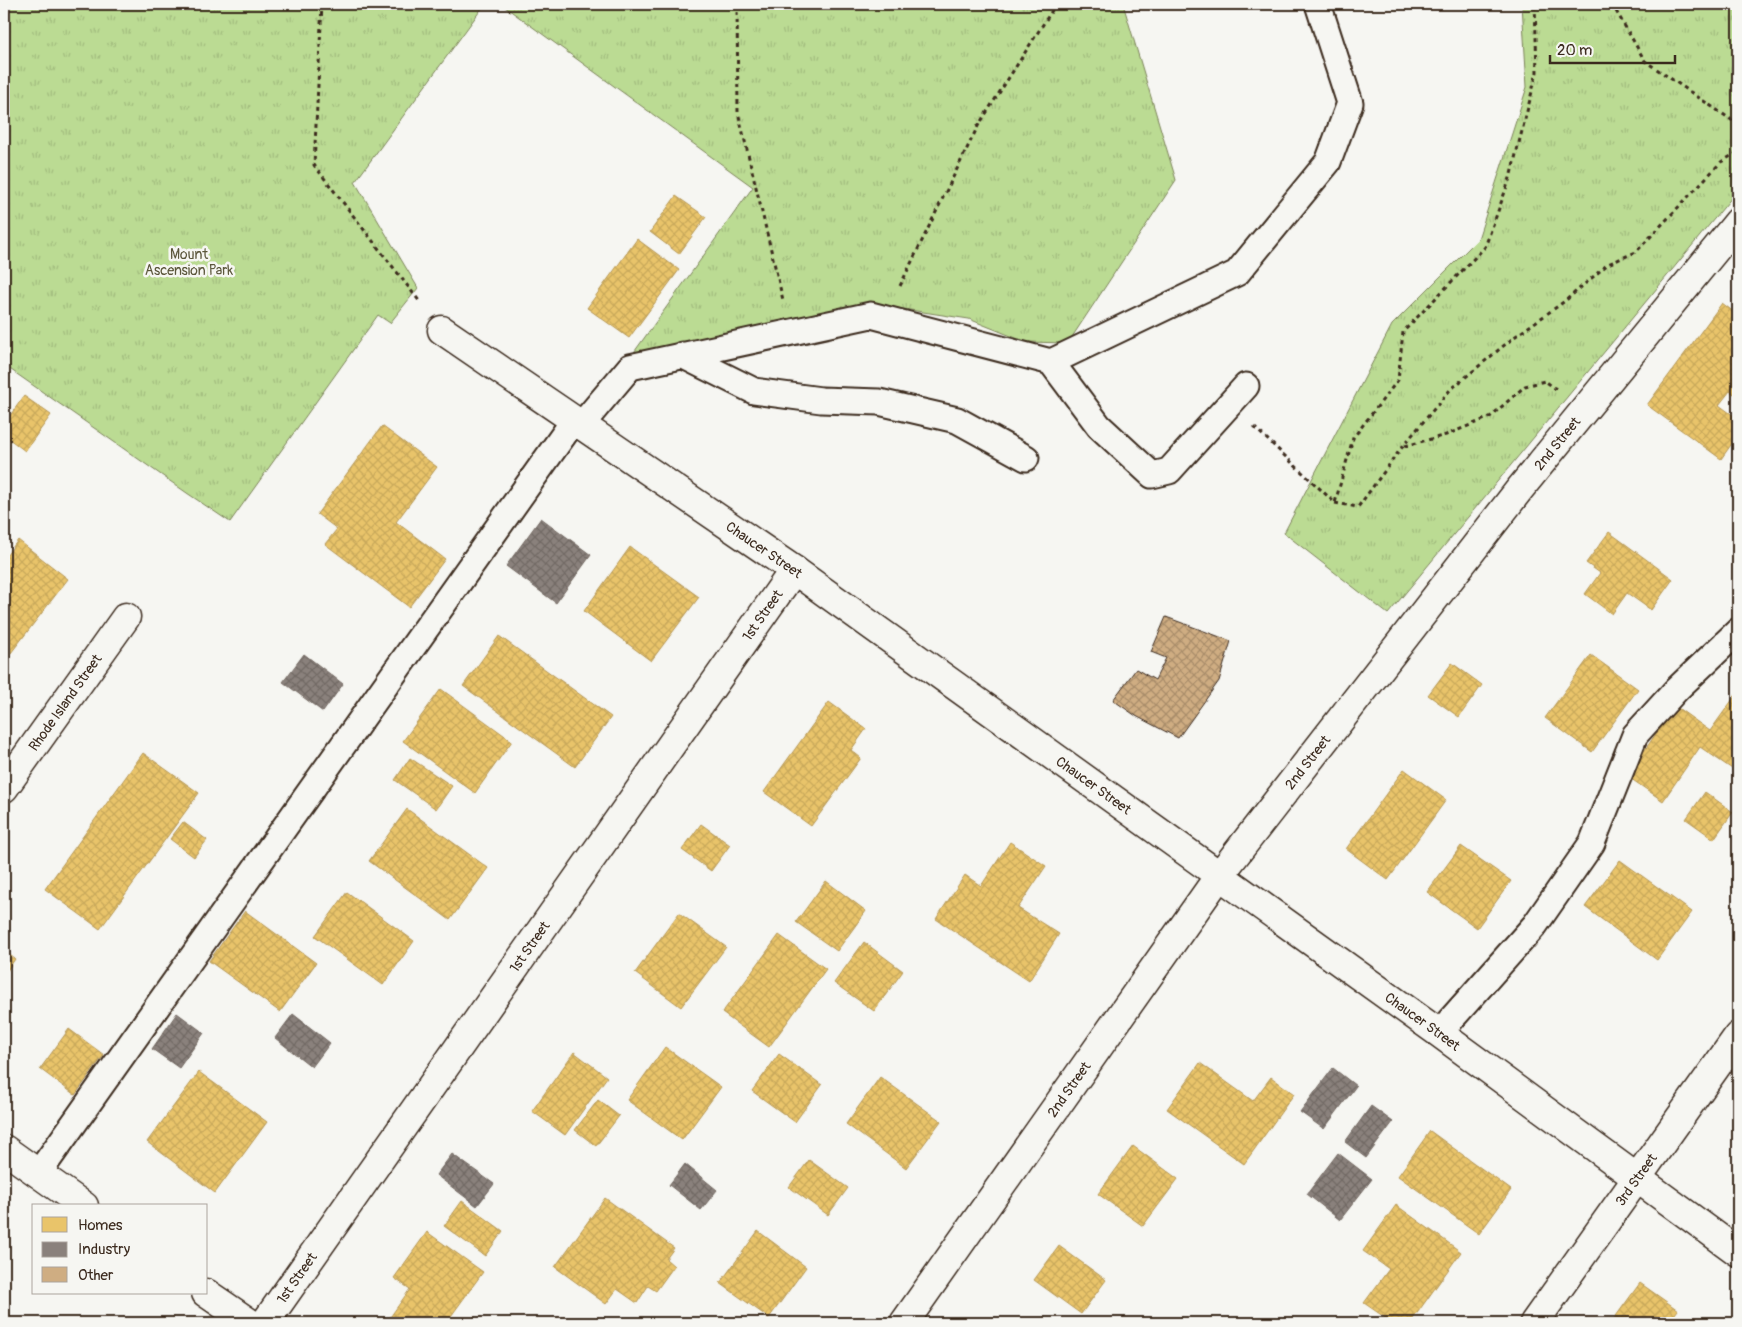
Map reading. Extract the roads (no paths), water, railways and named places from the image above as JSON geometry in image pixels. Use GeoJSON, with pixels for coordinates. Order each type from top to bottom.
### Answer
{"type":"FeatureCollection","features":[{"type":"Feature","properties":{"kind":"street","name":"2nd Street"},"geometry":{"type":"LineString","coordinates":[[904,1323],[1219,876],[1519,490],[1738,222]]}},
{"type":"Feature","properties":{"kind":"street","name":"Chaucer Street"},"geometry":{"type":"LineString","coordinates":[[442,330],[794,570],[1439,1033],[1738,1252]]}},
{"type":"Feature","properties":{"kind":"street","name":"1st Street"},"geometry":{"type":"LineString","coordinates":[[266,1323],[794,570]]}},
{"type":"Feature","properties":{"kind":"street","name":"Rhode Island Street"},"geometry":{"type":"LineString","coordinates":[[4,788],[126,617]]}},
{"type":"Feature","properties":{"kind":"street","name":"3rd Street"},"geometry":{"type":"LineString","coordinates":[[1534,1323],[1738,1036]]}},
{"type":"Feature","properties":{"kind":"street"},"geometry":{"type":"LineString","coordinates":[[4,1149],[81,1204]]}},
{"type":"Feature","properties":{"kind":"street"},"geometry":{"type":"LineString","coordinates":[[208,1293],[250,1323]]}},
{"type":"Feature","properties":{"kind":"lane"},"geometry":{"type":"LineString","coordinates":[[1051,362],[1237,273],[1328,162],[1350,104],[1318,4]]}},
{"type":"Feature","properties":{"kind":"lane"},"geometry":{"type":"LineString","coordinates":[[38,1174],[578,422],[630,367],[870,314],[1051,362],[1099,426],[1152,475],[1169,471],[1246,386]]}},
{"type":"Feature","properties":{"kind":"lane"},"geometry":{"type":"LineString","coordinates":[[682,355],[754,391],[821,400],[880,402],[957,420],[1026,458]]}},
{"type":"Feature","properties":{"kind":"lane"},"geometry":{"type":"LineString","coordinates":[[1439,1033],[1535,925],[1592,843],[1635,735],[1677,689],[1738,631]]}},
{"type":"Feature","properties":{"kind":"park label","name":"Mount Ascension Park"},"geometry":{"type":"Point","coordinates":[189,262]}}]}
